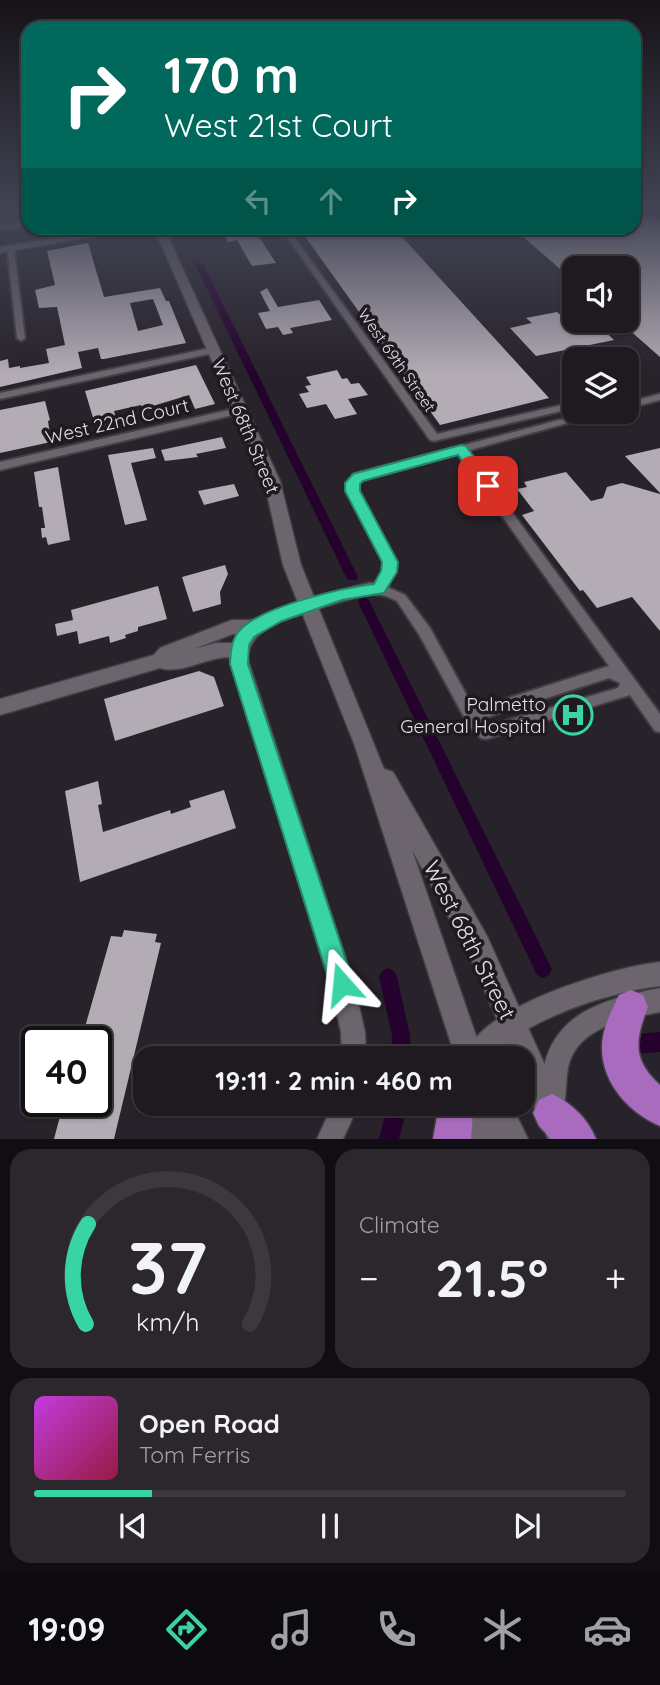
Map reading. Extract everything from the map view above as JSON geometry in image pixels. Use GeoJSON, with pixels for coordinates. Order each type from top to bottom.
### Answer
{"type":"FeatureCollection","features":[{"type":"Feature","properties":{"kind":"highway"},"geometry":{"type":"LineString","coordinates":[[645,1003],[621,1029],[618,1049],[625,1072],[638,1090],[660,1107]]}},
{"type":"Feature","properties":{"kind":"highway"},"geometry":{"type":"LineString","coordinates":[[452,1139],[454,1116]]}},
{"type":"Feature","properties":{"kind":"main road","name":"West 68th Street"},"geometry":{"type":"LineString","coordinates":[[177,267],[272,481],[288,554],[366,746],[466,1046]]}},
{"type":"Feature","properties":{"kind":"main road","name":"West 68th Street"},"geometry":{"type":"LineString","coordinates":[[366,746],[478,945],[564,1130]]}},
{"type":"Feature","properties":{"kind":"main road"},"geometry":{"type":"LineString","coordinates":[[480,1116],[485,1139]]}},
{"type":"Feature","properties":{"kind":"main road"},"geometry":{"type":"LineString","coordinates":[[501,1116],[513,1139]]}},
{"type":"Feature","properties":{"kind":"street"},"geometry":{"type":"LineString","coordinates":[[8,267],[22,338]]}},
{"type":"Feature","properties":{"kind":"street","name":"West 69th Street"},"geometry":{"type":"LineString","coordinates":[[312,267],[434,438],[562,408]]}},
{"type":"Feature","properties":{"kind":"street"},"geometry":{"type":"LineString","coordinates":[[0,396],[215,350]]}},
{"type":"Feature","properties":{"kind":"street"},"geometry":{"type":"LineString","coordinates":[[639,403],[660,397]]}},
{"type":"Feature","properties":{"kind":"street","name":"West 22nd Court"},"geometry":{"type":"LineString","coordinates":[[0,466],[242,410]]}},
{"type":"Feature","properties":{"kind":"street"},"geometry":{"type":"LineString","coordinates":[[379,589],[389,572],[390,562],[355,496],[353,483],[367,473],[562,423]]}},
{"type":"Feature","properties":{"kind":"street"},"geometry":{"type":"LineString","coordinates":[[461,450],[660,726]]}},
{"type":"Feature","properties":{"kind":"street"},"geometry":{"type":"LineString","coordinates":[[354,1046],[347,1002],[239,664],[238,650],[243,637],[276,617],[345,593],[379,589],[397,596],[409,606],[471,716],[482,731],[491,733],[624,692],[628,680]]}},
{"type":"Feature","properties":{"kind":"street"},"geometry":{"type":"LineString","coordinates":[[160,661],[166,653],[232,627],[256,627]]}},
{"type":"Feature","properties":{"kind":"street"},"geometry":{"type":"LineString","coordinates":[[0,707],[160,661],[169,664],[215,650],[238,650]]}},
{"type":"Feature","properties":{"kind":"street"},"geometry":{"type":"LineString","coordinates":[[471,716],[610,672],[628,680]]}},
{"type":"Feature","properties":{"kind":"street"},"geometry":{"type":"LineString","coordinates":[[484,1046],[514,1025],[618,981],[660,974]]}},
{"type":"Feature","properties":{"kind":"street"},"geometry":{"type":"LineString","coordinates":[[564,1130],[556,1066],[566,1041],[579,1027],[645,1003]]}},
{"type":"Feature","properties":{"kind":"building"},"geometry":{"type":"Polygon","coordinates":[[[51,267],[95,267],[104,297],[160,288],[166,301],[169,301],[186,343],[104,359],[101,359],[98,348],[78,352],[82,368],[0,387],[0,361],[8,359],[9,368],[49,363],[46,349],[65,345],[57,307],[39,308],[35,290],[55,285],[51,267]],[[153,299],[130,303],[138,331],[163,325],[153,299]]]}},
{"type":"Feature","properties":{"kind":"building"},"geometry":{"type":"Polygon","coordinates":[[[327,267],[430,267],[549,398],[440,425],[327,267]]]}},
{"type":"Feature","properties":{"kind":"building"},"geometry":{"type":"Polygon","coordinates":[[[639,267],[660,267],[660,357],[633,333],[639,333],[639,267]]]}},
{"type":"Feature","properties":{"kind":"building"},"geometry":{"type":"Polygon","coordinates":[[[267,288],[278,307],[319,300],[332,320],[290,328],[293,333],[283,335],[278,327],[266,329],[258,313],[270,311],[260,292],[267,288]]]}},
{"type":"Feature","properties":{"kind":"building"},"geometry":{"type":"Polygon","coordinates":[[[557,312],[562,316],[562,333],[607,333],[614,340],[580,347],[562,347],[562,351],[536,356],[510,328],[532,323],[526,318],[557,312]]]}},
{"type":"Feature","properties":{"kind":"building"},"geometry":{"type":"Polygon","coordinates":[[[196,365],[215,404],[195,409],[189,395],[143,409],[141,405],[114,411],[118,426],[97,431],[85,391],[196,365]]]}},
{"type":"Feature","properties":{"kind":"building"},"geometry":{"type":"Polygon","coordinates":[[[337,370],[342,379],[347,378],[351,384],[359,383],[368,395],[348,399],[357,414],[335,419],[326,404],[307,408],[299,394],[309,392],[305,386],[311,385],[306,377],[337,370]]]}},
{"type":"Feature","properties":{"kind":"building"},"geometry":{"type":"Polygon","coordinates":[[[45,401],[50,420],[51,442],[0,453],[0,410],[45,401]]]}},
{"type":"Feature","properties":{"kind":"building"},"geometry":{"type":"Polygon","coordinates":[[[222,437],[226,448],[196,454],[198,457],[165,461],[161,450],[222,437]]]}},
{"type":"Feature","properties":{"kind":"building"},"geometry":{"type":"Polygon","coordinates":[[[153,448],[156,458],[131,463],[147,520],[125,525],[108,455],[153,448]]]}},
{"type":"Feature","properties":{"kind":"building"},"geometry":{"type":"Polygon","coordinates":[[[660,448],[660,493],[625,456],[660,448]]]}},
{"type":"Feature","properties":{"kind":"building"},"geometry":{"type":"Polygon","coordinates":[[[58,467],[70,540],[48,545],[46,537],[42,538],[41,528],[45,528],[34,472],[58,467]]]}},
{"type":"Feature","properties":{"kind":"building"},"geometry":{"type":"Polygon","coordinates":[[[566,472],[591,501],[603,498],[607,487],[622,483],[660,494],[660,631],[632,597],[597,608],[583,590],[580,591],[522,515],[534,511],[517,489],[527,487],[524,482],[566,472]]]}},
{"type":"Feature","properties":{"kind":"building"},"geometry":{"type":"Polygon","coordinates":[[[234,484],[239,496],[204,505],[198,491],[234,484]]]}},
{"type":"Feature","properties":{"kind":"building"},"geometry":{"type":"Polygon","coordinates":[[[225,565],[228,574],[220,592],[221,604],[193,612],[182,577],[225,565]]]}},
{"type":"Feature","properties":{"kind":"building"},"geometry":{"type":"Polygon","coordinates":[[[158,586],[167,619],[138,627],[138,631],[125,635],[126,638],[110,643],[109,636],[79,644],[77,631],[57,636],[55,624],[73,620],[71,610],[158,586]]]}},
{"type":"Feature","properties":{"kind":"building"},"geometry":{"type":"Polygon","coordinates":[[[199,671],[214,677],[224,706],[115,741],[104,699],[199,671]]]}},
{"type":"Feature","properties":{"kind":"building"},"geometry":{"type":"Polygon","coordinates":[[[98,781],[102,804],[98,805],[103,832],[170,810],[171,814],[191,807],[189,801],[224,790],[236,828],[80,882],[65,791],[98,781]]]}},
{"type":"Feature","properties":{"kind":"building"},"geometry":{"type":"Polygon","coordinates":[[[124,930],[157,934],[155,942],[161,943],[136,1046],[133,1046],[133,1060],[114,1139],[54,1139],[60,1117],[112,1117],[112,1026],[85,1026],[111,936],[122,937],[124,930]]]}},
{"type":"Feature","properties":{"kind":"waterway"},"geometry":{"type":"LineString","coordinates":[[201,267],[352,577]]}},
{"type":"Feature","properties":{"kind":"waterway"},"geometry":{"type":"LineString","coordinates":[[364,602],[543,969]]}},
{"type":"Feature","properties":{"kind":"waterway"},"geometry":{"type":"LineString","coordinates":[[388,977],[401,1046]]}},
{"type":"Feature","properties":{"kind":"waterway"},"geometry":{"type":"LineString","coordinates":[[636,1044],[660,1042]]}},
{"type":"Feature","properties":{"kind":"waterway"},"geometry":{"type":"LineString","coordinates":[[389,1139],[395,1116]]}},
{"type":"Feature","properties":{"kind":"place","name":"Palmetto General Hospital"},"geometry":{"type":"Point","coordinates":[573,715]}},
{"type":"Feature","properties":{"kind":"route"},"geometry":{"type":"LineString","coordinates":[[342,984],[239,664],[240,643],[248,632],[276,617],[341,594],[369,588],[379,589],[389,572],[390,562],[353,491],[353,483],[358,477],[461,450],[488,486]]}}]}
